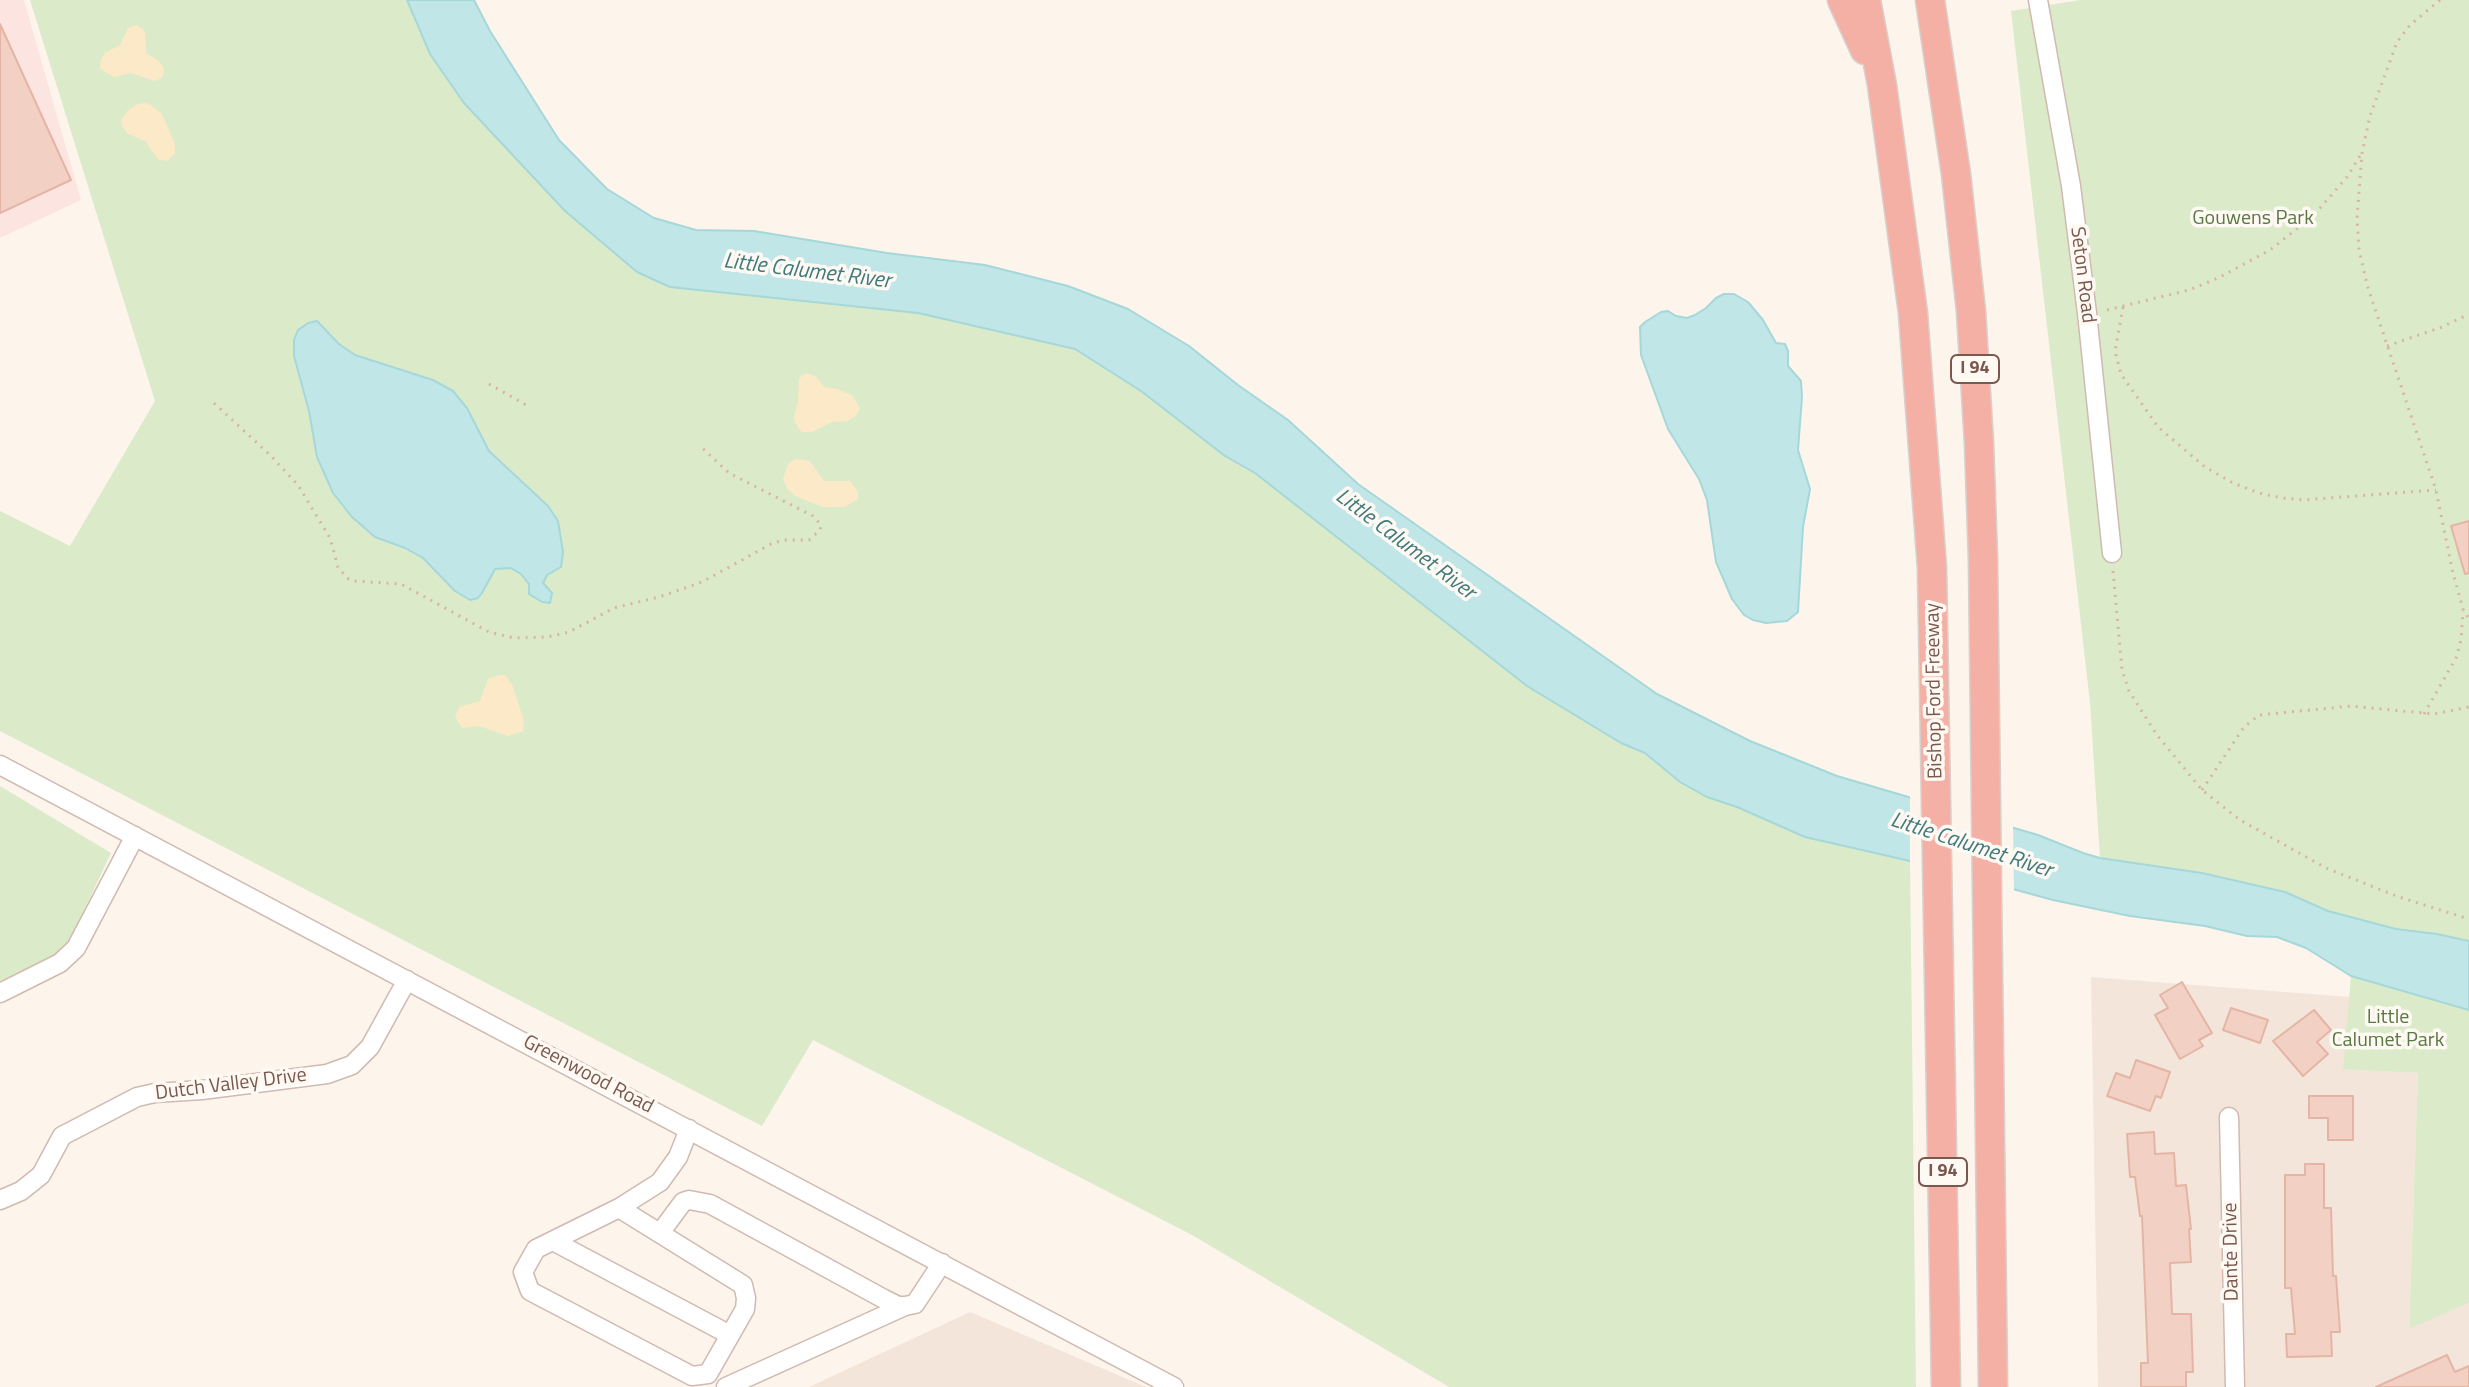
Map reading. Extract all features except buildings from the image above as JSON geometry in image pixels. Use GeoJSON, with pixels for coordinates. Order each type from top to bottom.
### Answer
{"type":"FeatureCollection","features":[{"type":"Feature","properties":{"kind":"highway"},"geometry":{"type":"LineString","coordinates":[[1842,0],[1882,85]]}},
{"type":"Feature","properties":{"kind":"highway","name":"Bishop Ford Freeway"},"geometry":{"type":"LineString","coordinates":[[1866,0],[1882,85],[1913,313],[1932,568],[1946,1387]]}},
{"type":"Feature","properties":{"kind":"highway","name":"I 94"},"geometry":{"type":"LineString","coordinates":[[1930,0],[1956,174],[1971,311],[1981,486],[1993,1387]]}},
{"type":"Feature","properties":{"kind":"street","name":"Seton Road"},"geometry":{"type":"LineString","coordinates":[[2038,0],[2071,186],[2112,553]]}},
{"type":"Feature","properties":{"kind":"street","name":"Greenwood Road"},"geometry":{"type":"LineString","coordinates":[[0,765],[1174,1387]]}},
{"type":"Feature","properties":{"kind":"street"},"geometry":{"type":"LineString","coordinates":[[0,993],[60,963],[76,948],[135,836]]}},
{"type":"Feature","properties":{"kind":"street","name":"Dutch Valley Drive"},"geometry":{"type":"LineString","coordinates":[[0,1200],[21,1191],[41,1175],[62,1136],[137,1097],[327,1074],[352,1065],[370,1047],[407,980]]}},
{"type":"Feature","properties":{"kind":"street","name":"Dante Drive"},"geometry":{"type":"LineString","coordinates":[[2229,1117],[2235,1387]]}},
{"type":"Feature","properties":{"kind":"street"},"geometry":{"type":"LineString","coordinates":[[619,1208],[743,1285],[745,1309],[705,1381],[530,1291],[523,1272],[536,1249],[619,1208],[660,1182],[678,1157],[689,1129]]}},
{"type":"Feature","properties":{"kind":"street"},"geometry":{"type":"LineString","coordinates":[[660,1233],[683,1202],[689,1200],[710,1204],[898,1306],[915,1304],[942,1263]]}},
{"type":"Feature","properties":{"kind":"street"},"geometry":{"type":"LineString","coordinates":[[553,1241],[730,1335]]}},
{"type":"Feature","properties":{"kind":"street"},"geometry":{"type":"LineString","coordinates":[[726,1387],[905,1306]]}},
{"type":"Feature","properties":{"kind":"path"},"geometry":{"type":"LineString","coordinates":[[2440,0],[2410,25],[2397,42],[2370,116],[2362,153],[2357,218],[2359,249],[2367,285],[2436,490],[2446,544],[2463,609],[2469,619]]}},
{"type":"Feature","properties":{"kind":"path"},"geometry":{"type":"LineString","coordinates":[[2087,313],[2189,290],[2270,250],[2313,216],[2347,177],[2362,153]]}},
{"type":"Feature","properties":{"kind":"path"},"geometry":{"type":"LineString","coordinates":[[2123,307],[2115,351],[2121,374],[2158,427],[2205,467],[2233,483],[2282,498],[2303,500],[2436,490]]}},
{"type":"Feature","properties":{"kind":"path"},"geometry":{"type":"LineString","coordinates":[[2387,346],[2469,314]]}},
{"type":"Feature","properties":{"kind":"path"},"geometry":{"type":"LineString","coordinates":[[489,384],[528,406]]}},
{"type":"Feature","properties":{"kind":"path"},"geometry":{"type":"LineString","coordinates":[[214,403],[298,485],[330,538],[338,567],[347,578],[401,584],[489,632],[514,638],[547,637],[569,632],[614,608],[702,582],[771,544],[783,540],[809,540],[820,530],[821,525],[813,516],[729,473],[700,446]]}},
{"type":"Feature","properties":{"kind":"path"},"geometry":{"type":"LineString","coordinates":[[2112,553],[2121,661],[2129,691],[2157,735],[2202,790],[2240,820],[2326,868],[2399,897],[2469,919]]}},
{"type":"Feature","properties":{"kind":"path"},"geometry":{"type":"LineString","coordinates":[[2424,714],[2456,658],[2461,640],[2463,609]]}},
{"type":"Feature","properties":{"kind":"path"},"geometry":{"type":"LineString","coordinates":[[2202,790],[2244,727],[2259,715],[2351,706],[2424,714],[2469,707]]}},
{"type":"Feature","properties":{"kind":"shaded area"},"geometry":{"type":"Polygon","coordinates":[[[0,0],[24,0],[81,200],[0,238],[0,0]]]}},
{"type":"Feature","properties":{"kind":"shaded area"},"geometry":{"type":"Polygon","coordinates":[[[2091,977],[2350,997],[2344,1068],[2418,1073],[2409,1328],[2469,1303],[2469,1387],[2098,1387],[2091,977]]]}},
{"type":"Feature","properties":{"kind":"shaded area"},"geometry":{"type":"Polygon","coordinates":[[[970,1312],[1146,1387],[809,1387],[970,1312]]]}},
{"type":"Feature","properties":{"kind":"green space"},"geometry":{"type":"Polygon","coordinates":[[[30,0],[407,0],[430,54],[464,103],[565,211],[637,272],[670,287],[918,313],[1075,349],[1141,391],[1225,456],[1255,473],[1527,686],[1621,743],[1645,753],[1680,782],[1707,797],[1857,850],[1910,861],[1916,1387],[1449,1387],[1192,1235],[813,1040],[762,1126],[0,731],[0,511],[70,546],[155,401],[30,0]]]}},
{"type":"Feature","properties":{"kind":"green space","name":"Gouwens Park"},"geometry":{"type":"Polygon","coordinates":[[[2080,0],[2469,0],[2469,941],[2396,929],[2328,911],[2285,892],[2202,873],[2100,858],[2090,703],[2011,11],[2080,0]]]}},
{"type":"Feature","properties":{"kind":"green space"},"geometry":{"type":"Polygon","coordinates":[[[0,786],[111,853],[65,951],[0,981],[0,786]]]}},
{"type":"Feature","properties":{"kind":"green space","name":"Little Calumet Park"},"geometry":{"type":"Polygon","coordinates":[[[2351,976],[2469,1010],[2469,1303],[2409,1329],[2418,1073],[2343,1069],[2351,976]]]}},
{"type":"Feature","properties":{"kind":"sand"},"geometry":{"type":"Polygon","coordinates":[[[136,25],[145,33],[146,53],[164,68],[163,76],[158,80],[131,73],[114,77],[100,69],[105,53],[120,45],[128,28],[136,25]]]}},
{"type":"Feature","properties":{"kind":"sand"},"geometry":{"type":"Polygon","coordinates":[[[145,103],[162,114],[175,144],[175,154],[167,161],[158,159],[145,141],[128,134],[122,126],[121,120],[128,110],[145,103]]]}},
{"type":"Feature","properties":{"kind":"sand"},"geometry":{"type":"Polygon","coordinates":[[[806,373],[815,376],[824,387],[852,395],[860,408],[856,416],[847,421],[832,422],[812,432],[802,432],[794,417],[799,378],[806,373]]]}},
{"type":"Feature","properties":{"kind":"sand"},"geometry":{"type":"Polygon","coordinates":[[[795,459],[810,461],[824,481],[850,481],[858,492],[858,499],[845,507],[823,507],[795,496],[783,479],[788,464],[795,459]]]}},
{"type":"Feature","properties":{"kind":"sand"},"geometry":{"type":"Polygon","coordinates":[[[505,675],[512,684],[524,721],[523,731],[508,736],[479,726],[462,728],[455,717],[459,707],[480,701],[488,679],[505,675]]]}},
{"type":"Feature","properties":{"kind":"water","name":"Little Calumet River"},"geometry":{"type":"Polygon","coordinates":[[[407,0],[474,0],[490,31],[559,140],[607,189],[654,218],[696,230],[754,231],[985,265],[1068,286],[1128,309],[1189,346],[1288,420],[1358,484],[1657,694],[1750,741],[1837,776],[2038,835],[2083,853],[2202,873],[2285,892],[2328,911],[2396,929],[2469,941],[2469,1010],[2351,976],[2306,948],[2277,937],[2247,936],[2053,900],[1910,861],[1805,837],[1707,797],[1680,782],[1645,753],[1621,743],[1527,686],[1255,473],[1225,456],[1141,391],[1075,349],[918,313],[670,287],[637,272],[565,211],[464,103],[430,54],[407,0]]]}},
{"type":"Feature","properties":{"kind":"water"},"geometry":{"type":"Polygon","coordinates":[[[1724,294],[1734,294],[1748,302],[1776,343],[1785,344],[1788,366],[1801,381],[1798,450],[1810,489],[1803,527],[1798,612],[1787,621],[1766,623],[1753,620],[1744,615],[1732,599],[1716,562],[1707,500],[1699,479],[1668,429],[1641,355],[1640,327],[1645,322],[1668,311],[1687,318],[1724,294]]]}},
{"type":"Feature","properties":{"kind":"water"},"geometry":{"type":"Polygon","coordinates":[[[317,321],[339,344],[355,355],[433,380],[453,391],[467,408],[489,451],[548,506],[558,521],[563,552],[561,567],[547,575],[543,583],[552,593],[550,603],[529,594],[529,584],[511,568],[495,569],[478,598],[470,600],[455,591],[423,558],[375,537],[352,517],[333,493],[317,457],[309,411],[294,356],[294,340],[298,330],[317,321]]]}},
{"type":"Feature","properties":{"kind":"pier"},"geometry":{"type":"Polygon","coordinates":[[[1910,792],[2013,823],[2014,894],[1910,865],[1910,792]]]}}]}
